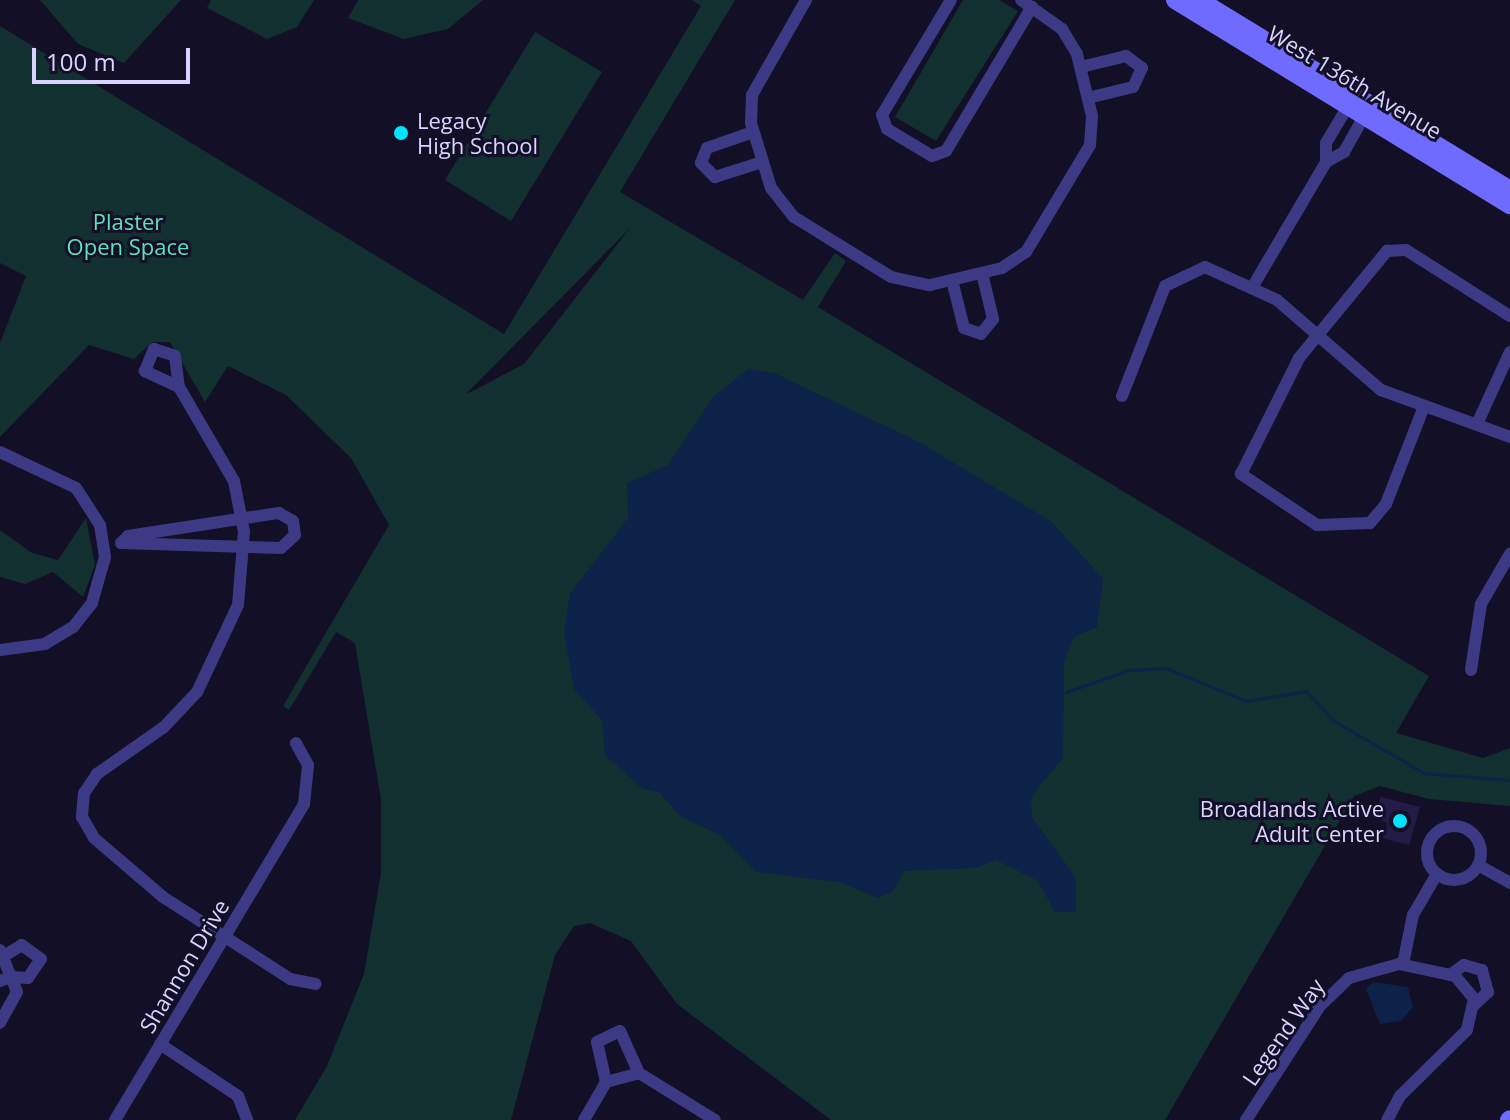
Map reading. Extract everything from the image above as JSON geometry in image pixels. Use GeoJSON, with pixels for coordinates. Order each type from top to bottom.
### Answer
{"type":"FeatureCollection","features":[{"type":"Feature","properties":{"kind":"main road","name":"West 136th Avenue"},"geometry":{"type":"LineString","coordinates":[[1175,0],[1510,190]]}},
{"type":"Feature","properties":{"kind":"main road","name":"West 136th Avenue"},"geometry":{"type":"LineString","coordinates":[[1199,0],[1510,205]]}},
{"type":"Feature","properties":{"kind":"street"},"geometry":{"type":"LineString","coordinates":[[806,0],[757,82],[753,132],[774,194],[794,217],[891,277],[916,284],[952,280],[1015,261],[1035,241],[1090,145],[1088,98],[1081,67],[1062,29],[1026,4],[946,151],[932,156],[887,129],[882,115],[951,0]]}},
{"type":"Feature","properties":{"kind":"street"},"geometry":{"type":"LineString","coordinates":[[1081,67],[1126,56],[1142,68],[1133,87],[1088,98]]}},
{"type":"Feature","properties":{"kind":"street"},"geometry":{"type":"LineString","coordinates":[[1326,162],[1326,143],[1360,105]]}},
{"type":"Feature","properties":{"kind":"street"},"geometry":{"type":"LineString","coordinates":[[1253,286],[1326,162],[1344,152],[1360,105]]}},
{"type":"Feature","properties":{"kind":"street"},"geometry":{"type":"LineString","coordinates":[[753,132],[707,148],[701,163],[715,177],[762,162]]}},
{"type":"Feature","properties":{"kind":"street"},"geometry":{"type":"LineString","coordinates":[[1423,409],[1386,504],[1370,523],[1328,529],[1253,486],[1241,474],[1242,461],[1318,337],[1380,255],[1395,248],[1510,316]]}},
{"type":"Feature","properties":{"kind":"street"},"geometry":{"type":"LineString","coordinates":[[1122,396],[1171,280],[1205,267],[1253,286],[1381,390],[1423,409],[1510,437]]}},
{"type":"Feature","properties":{"kind":"street"},"geometry":{"type":"LineString","coordinates":[[952,280],[964,328],[981,334],[993,319],[982,273]]}},
{"type":"Feature","properties":{"kind":"street"},"geometry":{"type":"LineString","coordinates":[[1477,424],[1510,352]]}},
{"type":"Feature","properties":{"kind":"street"},"geometry":{"type":"LineString","coordinates":[[179,387],[225,458],[242,519],[244,550],[238,605],[211,672],[164,727],[89,783],[77,818],[94,838],[163,897],[290,979],[316,984]]}},
{"type":"Feature","properties":{"kind":"street"},"geometry":{"type":"LineString","coordinates":[[0,452],[76,488],[104,542],[99,588],[83,617],[45,644],[0,650]]}},
{"type":"Feature","properties":{"kind":"street"},"geometry":{"type":"LineString","coordinates":[[104,542],[176,549],[244,550],[281,548],[295,535],[293,521],[279,513],[174,529],[121,543]]}},
{"type":"Feature","properties":{"kind":"street"},"geometry":{"type":"LineString","coordinates":[[174,529],[176,549]]}},
{"type":"Feature","properties":{"kind":"street"},"geometry":{"type":"LineString","coordinates":[[1471,670],[1481,604],[1510,554]]}},
{"type":"Feature","properties":{"kind":"street","name":"Shannon Drive"},"geometry":{"type":"LineString","coordinates":[[115,1120],[287,833],[309,778],[296,743]]}},
{"type":"Feature","properties":{"kind":"street"},"geometry":{"type":"LineString","coordinates":[[1437,874],[1427,852],[1445,827],[1476,838],[1478,865]]}},
{"type":"Feature","properties":{"kind":"street"},"geometry":{"type":"LineString","coordinates":[[287,833],[299,840]]}},
{"type":"Feature","properties":{"kind":"street"},"geometry":{"type":"LineString","coordinates":[[1437,874],[1460,880],[1478,865]]}},
{"type":"Feature","properties":{"kind":"street"},"geometry":{"type":"LineString","coordinates":[[1478,865],[1510,883]]}},
{"type":"Feature","properties":{"kind":"street"},"geometry":{"type":"LineString","coordinates":[[1437,874],[1413,915],[1403,964],[1450,975],[1470,990],[1475,1004]]}},
{"type":"Feature","properties":{"kind":"street"},"geometry":{"type":"LineString","coordinates":[[0,1023],[17,992],[6,979],[2,953],[22,945],[41,959],[28,978],[6,979]]}},
{"type":"Feature","properties":{"kind":"street","name":"Legend Way"},"geometry":{"type":"LineString","coordinates":[[1246,1120],[1332,992],[1367,970],[1403,964]]}},
{"type":"Feature","properties":{"kind":"street"},"geometry":{"type":"LineString","coordinates":[[1387,1120],[1400,1096],[1460,1040],[1475,1004],[1488,992],[1482,970],[1464,965],[1450,975]]}},
{"type":"Feature","properties":{"kind":"street"},"geometry":{"type":"LineString","coordinates":[[606,1082],[596,1049],[606,1032],[625,1035],[639,1073],[715,1120]]}},
{"type":"Feature","properties":{"kind":"street"},"geometry":{"type":"LineString","coordinates":[[160,1044],[238,1096],[247,1120]]}},
{"type":"Feature","properties":{"kind":"street"},"geometry":{"type":"LineString","coordinates":[[584,1120],[606,1082],[639,1073]]}},
{"type":"Feature","properties":{"kind":"green space"},"geometry":{"type":"Polygon","coordinates":[[[40,0],[181,0],[124,63],[78,44],[40,0]]]}},
{"type":"Feature","properties":{"kind":"green space"},"geometry":{"type":"Polygon","coordinates":[[[211,0],[314,0],[297,27],[267,39],[207,8],[211,0]]]}},
{"type":"Feature","properties":{"kind":"green space"},"geometry":{"type":"Polygon","coordinates":[[[358,0],[483,0],[448,29],[404,39],[348,18],[358,0]]]}},
{"type":"Feature","properties":{"kind":"green space","name":"Plaster Open Space"},"geometry":{"type":"Polygon","coordinates":[[[692,0],[735,0],[620,192],[803,300],[835,253],[846,261],[818,307],[1429,676],[1396,733],[1483,758],[1510,748],[1510,806],[1429,799],[1380,786],[1354,796],[1165,1120],[831,1120],[677,1004],[631,941],[590,923],[574,926],[555,955],[511,1120],[295,1120],[327,1066],[364,974],[381,873],[381,800],[355,643],[336,632],[289,710],[283,706],[389,525],[351,458],[286,395],[228,366],[205,402],[170,342],[152,342],[134,359],[89,345],[0,437],[0,343],[26,276],[0,263],[0,26],[504,334],[701,6],[692,0]],[[630,228],[467,394],[524,364],[630,228]]]}},
{"type":"Feature","properties":{"kind":"green space"},"geometry":{"type":"Polygon","coordinates":[[[963,0],[999,0],[1018,11],[936,141],[895,117],[963,0]]]}},
{"type":"Feature","properties":{"kind":"green space"},"geometry":{"type":"Polygon","coordinates":[[[535,32],[602,72],[511,221],[445,180],[535,32]]]}},
{"type":"Feature","properties":{"kind":"green space"},"geometry":{"type":"Polygon","coordinates":[[[86,518],[95,565],[83,597],[53,572],[25,584],[0,577],[0,530],[32,553],[58,560],[86,518]]]}},
{"type":"Feature","properties":{"kind":"water"},"geometry":{"type":"Polygon","coordinates":[[[748,369],[774,373],[919,442],[1052,522],[1103,579],[1097,627],[1074,637],[1064,663],[1063,758],[1031,797],[1032,817],[1076,878],[1076,912],[1055,912],[1038,881],[996,860],[976,868],[904,871],[892,892],[878,898],[839,882],[756,872],[720,835],[681,817],[659,792],[643,789],[605,755],[602,720],[574,689],[564,632],[570,594],[628,518],[627,483],[668,465],[714,396],[748,369]]]}},
{"type":"Feature","properties":{"kind":"water"},"geometry":{"type":"Polygon","coordinates":[[[1373,982],[1408,987],[1413,1007],[1401,1021],[1380,1024],[1366,989],[1373,982]]]}},
{"type":"Feature","properties":{"kind":"building","name":"Broadlands Active Adult Center"},"geometry":{"type":"Polygon","coordinates":[[[1381,797],[1420,807],[1409,845],[1383,838],[1387,823],[1373,816],[1381,797]]]}},
{"type":"Feature","properties":{"kind":"waterway"},"geometry":{"type":"LineString","coordinates":[[1066,692],[1129,670],[1166,668],[1246,701],[1306,691],[1334,721],[1424,773],[1510,780]]}},
{"type":"Feature","properties":{"kind":"place","name":"Legacy High School"},"geometry":{"type":"Point","coordinates":[401,133]}},
{"type":"Feature","properties":{"kind":"place","name":"Broadlands Active Adult Center"},"geometry":{"type":"Point","coordinates":[1400,821]}}]}
